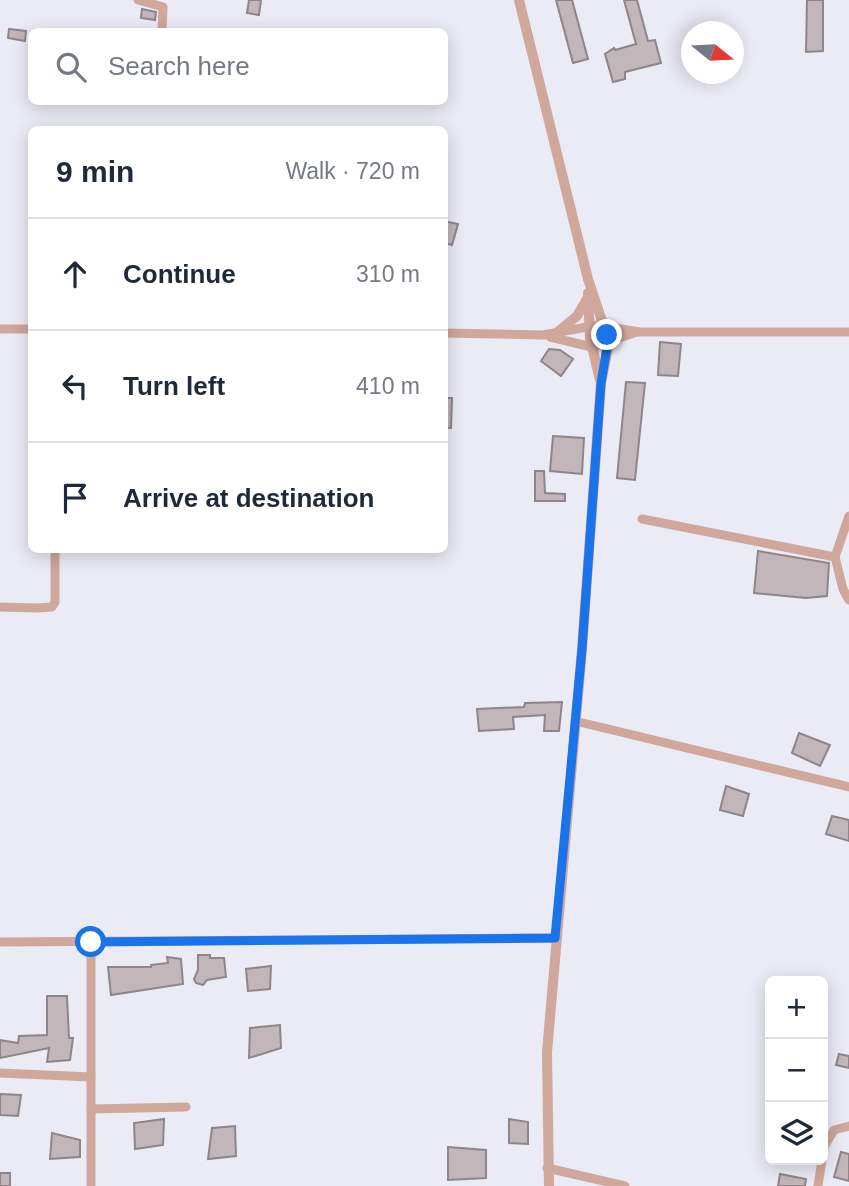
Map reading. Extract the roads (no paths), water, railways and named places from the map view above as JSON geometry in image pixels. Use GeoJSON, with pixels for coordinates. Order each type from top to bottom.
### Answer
{"type":"FeatureCollection","features":[{"type":"Feature","properties":{"kind":"street"},"geometry":{"type":"LineString","coordinates":[[138,0],[163,7],[162,28]]}},
{"type":"Feature","properties":{"kind":"street"},"geometry":{"type":"LineString","coordinates":[[519,0],[587,279],[608,342],[601,383],[547,1052],[549,1186]]}},
{"type":"Feature","properties":{"kind":"street"},"geometry":{"type":"LineString","coordinates":[[587,279],[592,347],[601,383]]}},
{"type":"Feature","properties":{"kind":"street"},"geometry":{"type":"LineString","coordinates":[[549,335],[583,308],[588,293]]}},
{"type":"Feature","properties":{"kind":"street"},"geometry":{"type":"LineString","coordinates":[[448,333],[549,335],[590,326],[639,332],[849,332]]}},
{"type":"Feature","properties":{"kind":"street"},"geometry":{"type":"LineString","coordinates":[[0,329],[28,329]]}},
{"type":"Feature","properties":{"kind":"street"},"geometry":{"type":"LineString","coordinates":[[549,335],[592,347],[639,332]]}},
{"type":"Feature","properties":{"kind":"street"},"geometry":{"type":"LineString","coordinates":[[849,516],[835,557],[843,589],[849,600]]}},
{"type":"Feature","properties":{"kind":"street"},"geometry":{"type":"LineString","coordinates":[[642,519],[835,557]]}},
{"type":"Feature","properties":{"kind":"street"},"geometry":{"type":"LineString","coordinates":[[0,607],[52,607],[55,603],[55,553]]}},
{"type":"Feature","properties":{"kind":"street"},"geometry":{"type":"LineString","coordinates":[[575,721],[849,787]]}},
{"type":"Feature","properties":{"kind":"street"},"geometry":{"type":"LineString","coordinates":[[0,942],[555,938]]}},
{"type":"Feature","properties":{"kind":"street"},"geometry":{"type":"LineString","coordinates":[[91,942],[91,1186]]}},
{"type":"Feature","properties":{"kind":"street"},"geometry":{"type":"LineString","coordinates":[[0,1073],[91,1077]]}},
{"type":"Feature","properties":{"kind":"street"},"geometry":{"type":"LineString","coordinates":[[91,1109],[186,1107]]}},
{"type":"Feature","properties":{"kind":"street"},"geometry":{"type":"LineString","coordinates":[[828,1139],[834,1130],[847,1128]]}},
{"type":"Feature","properties":{"kind":"street"},"geometry":{"type":"LineString","coordinates":[[818,1186],[821,1165]]}},
{"type":"Feature","properties":{"kind":"street"},"geometry":{"type":"LineString","coordinates":[[547,1168],[625,1186]]}}]}
